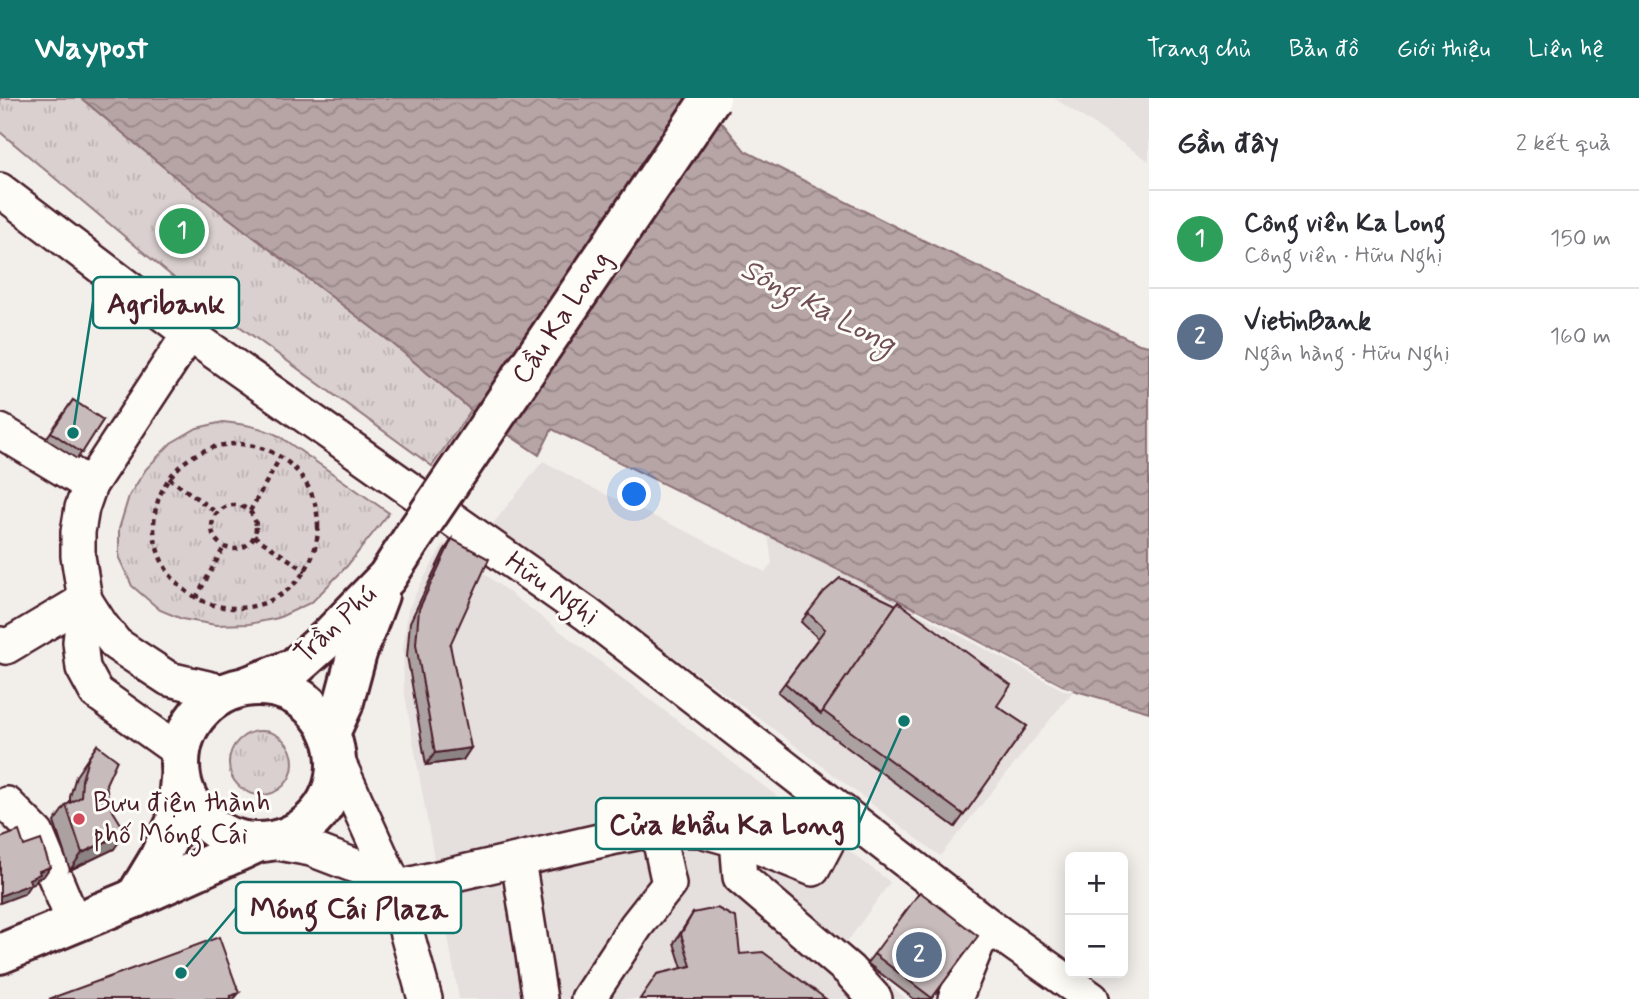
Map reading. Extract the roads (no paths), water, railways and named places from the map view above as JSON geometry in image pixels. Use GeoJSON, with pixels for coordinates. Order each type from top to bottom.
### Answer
{"type":"FeatureCollection","features":[{"type":"Feature","properties":{"kind":"main road","name":"Cầu Ka Long"},"geometry":{"type":"LineString","coordinates":[[413,537],[711,98]]}},
{"type":"Feature","properties":{"kind":"main road","name":"Trần Phú"},"geometry":{"type":"LineString","coordinates":[[236,689],[294,668],[329,638],[387,577],[413,537]]}},
{"type":"Feature","properties":{"kind":"main road","name":"Trần Phú"},"geometry":{"type":"LineString","coordinates":[[333,745],[357,653],[387,577]]}},
{"type":"Feature","properties":{"kind":"main road"},"geometry":{"type":"LineString","coordinates":[[0,954],[135,898],[265,843],[295,834],[313,820],[327,802],[335,780],[333,745],[316,711],[296,695],[272,687],[236,689],[204,707],[188,727],[180,766],[176,822],[158,860],[135,898]]}},
{"type":"Feature","properties":{"kind":"main road"},"geometry":{"type":"LineString","coordinates":[[180,766],[190,804],[207,825],[230,839],[265,843]]}},
{"type":"Feature","properties":{"kind":"street","name":"Hữu Nghị"},"geometry":{"type":"LineString","coordinates":[[0,190],[189,334],[587,614],[996,931],[1092,999]]}},
{"type":"Feature","properties":{"kind":"street"},"geometry":{"type":"LineString","coordinates":[[180,766],[96,692],[83,668],[79,650],[85,600],[78,556],[78,532],[90,485],[189,334]]}},
{"type":"Feature","properties":{"kind":"street"},"geometry":{"type":"LineString","coordinates":[[0,431],[90,485]]}},
{"type":"Feature","properties":{"kind":"street"},"geometry":{"type":"LineString","coordinates":[[0,644],[6,647],[85,600]]}},
{"type":"Feature","properties":{"kind":"street"},"geometry":{"type":"LineString","coordinates":[[85,600],[116,644],[169,679],[236,689]]}},
{"type":"Feature","properties":{"kind":"street"},"geometry":{"type":"LineString","coordinates":[[333,745],[393,884],[425,999]]}},
{"type":"Feature","properties":{"kind":"street"},"geometry":{"type":"LineString","coordinates":[[7,804],[37,834],[74,923]]}},
{"type":"Feature","properties":{"kind":"street"},"geometry":{"type":"LineString","coordinates":[[265,843],[311,849],[393,884],[657,829],[700,830],[751,844],[813,869],[843,812]]}},
{"type":"Feature","properties":{"kind":"street"},"geometry":{"type":"LineString","coordinates":[[588,999],[636,926],[670,884],[657,829]]}},
{"type":"Feature","properties":{"kind":"street"},"geometry":{"type":"LineString","coordinates":[[737,840],[740,877],[849,970],[875,999]]}},
{"type":"Feature","properties":{"kind":"street"},"geometry":{"type":"LineString","coordinates":[[518,860],[540,999]]}},
{"type":"Feature","properties":{"kind":"street"},"geometry":{"type":"LineString","coordinates":[[955,999],[979,940],[996,931]]}},
{"type":"Feature","properties":{"kind":"water","name":"Sông Ka Long"},"geometry":{"type":"Polygon","coordinates":[[[81,98],[702,98],[745,151],[904,231],[1139,344],[1149,346],[1149,712],[1066,688],[847,574],[552,429],[539,455],[471,410],[392,343],[178,179],[81,98]]]}},
{"type":"Feature","properties":{"kind":"place","name":"Công viên Ka Long"},"geometry":{"type":"Point","coordinates":[182,231]}},
{"type":"Feature","properties":{"kind":"place","name":"Agribank"},"geometry":{"type":"Point","coordinates":[73,433]}},
{"type":"Feature","properties":{"kind":"place","name":"Cửa khẩu Ka Long"},"geometry":{"type":"Point","coordinates":[904,721]}},
{"type":"Feature","properties":{"kind":"place","name":"Bưu điện thành phố Móng Cái"},"geometry":{"type":"Point","coordinates":[79,819]}},
{"type":"Feature","properties":{"kind":"place","name":"VietinBank"},"geometry":{"type":"Point","coordinates":[919,955]}},
{"type":"Feature","properties":{"kind":"place","name":"Móng Cái Plaza"},"geometry":{"type":"Point","coordinates":[181,973]}}]}
